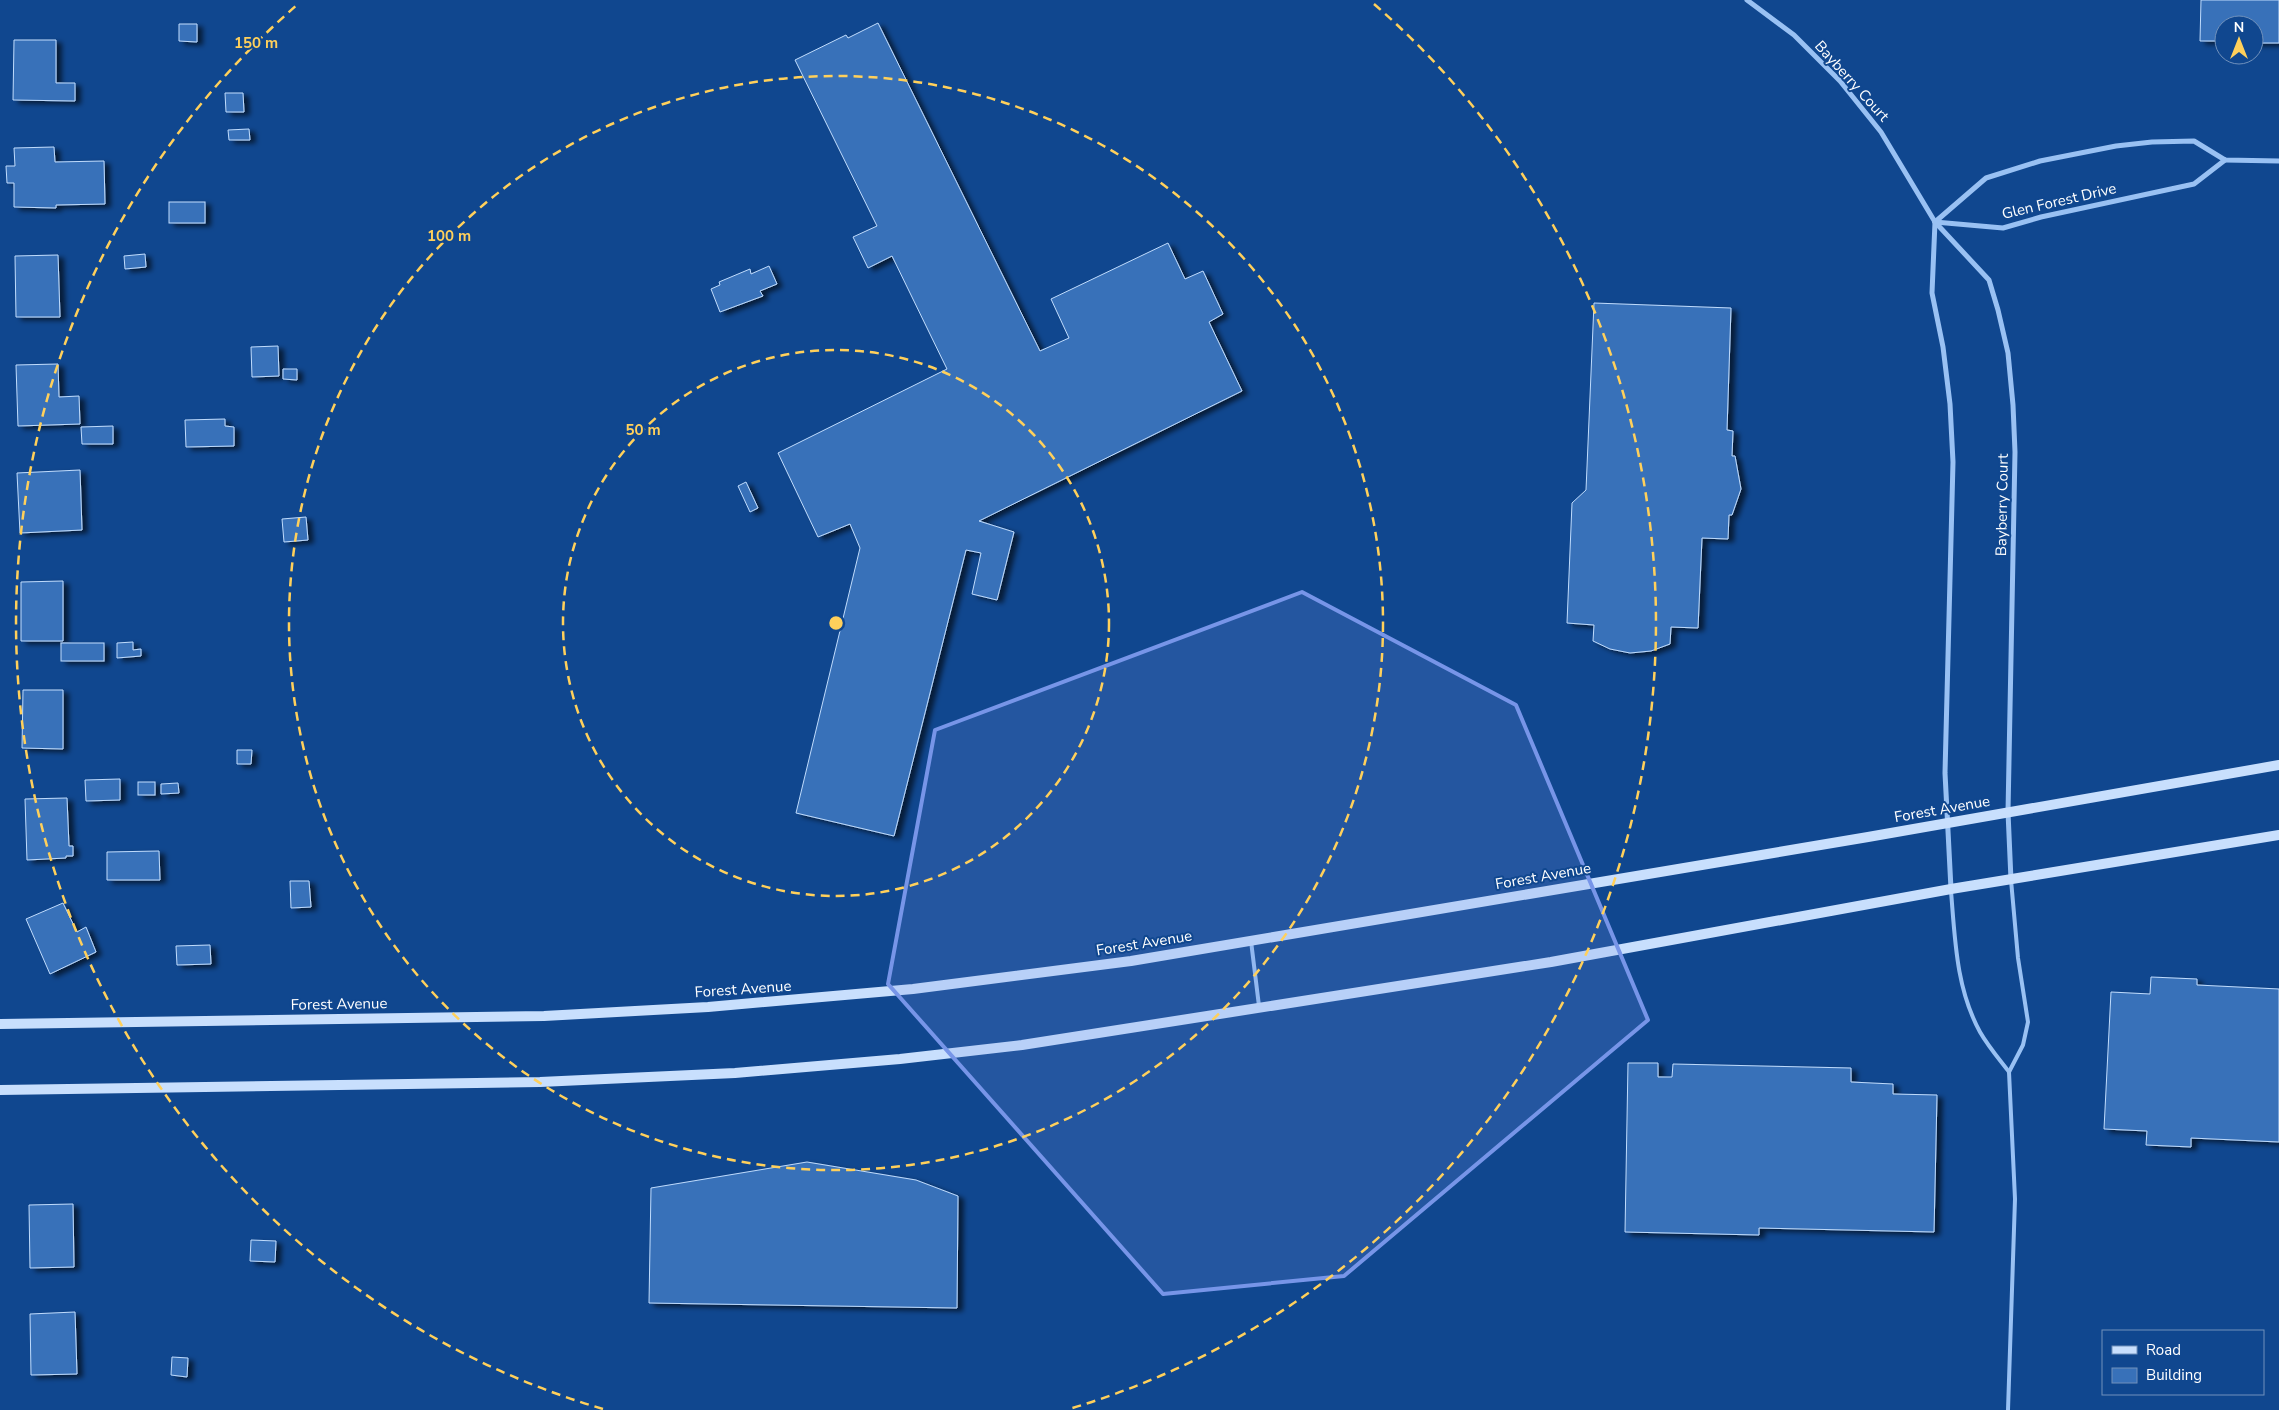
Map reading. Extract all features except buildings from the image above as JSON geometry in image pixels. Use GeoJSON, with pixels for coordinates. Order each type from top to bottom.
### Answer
{"type":"FeatureCollection","features":[{"type":"Feature","properties":{"kind":"main road","name":"Forest Avenue"},"geometry":{"type":"LineString","coordinates":[[0,1024],[544,1016],[708,1007],[839,997],[975,982],[1131,961],[2279,765]]}},
{"type":"Feature","properties":{"kind":"main road"},"geometry":{"type":"LineString","coordinates":[[0,1090],[530,1082],[735,1073],[900,1059],[1022,1045],[1551,962],[1951,889],[2279,835]]}},
{"type":"Feature","properties":{"kind":"street","name":"Bayberry Court"},"geometry":{"type":"LineString","coordinates":[[1747,0],[1794,35],[1840,81],[1881,132],[1935,222],[1989,280],[2008,353],[2015,452],[2008,812],[2011,880]]}},
{"type":"Feature","properties":{"kind":"street"},"geometry":{"type":"LineString","coordinates":[[1951,889],[1945,773],[1952,462],[1950,404],[1943,347],[1932,293],[1935,222],[1986,178],[2040,161],[2078,152],[2152,142],[2194,141],[2225,160],[2279,161]]}},
{"type":"Feature","properties":{"kind":"street","name":"Glen Forest Drive"},"geometry":{"type":"LineString","coordinates":[[1935,222],[2003,228],[2041,217],[2194,184],[2225,160]]}},
{"type":"Feature","properties":{"kind":"lane"},"geometry":{"type":"LineString","coordinates":[[2008,1410],[2015,1199],[2009,1072],[2022,1045],[2028,1022],[2018,958],[2011,880]]}},
{"type":"Feature","properties":{"kind":"lane"},"geometry":{"type":"LineString","coordinates":[[1951,889],[1955,951],[1968,1006],[1980,1033],[2009,1072]]}},
{"type":"Feature","properties":{"kind":"lane"},"geometry":{"type":"LineString","coordinates":[[1251,941],[1259,1008]]}},
{"type":"Feature","properties":{"kind":"highlighted area"},"geometry":{"type":"Polygon","coordinates":[[[1302,592],[1516,705],[1648,1020],[1344,1276],[1163,1294],[888,984],[935,730],[1302,592]]]}}]}
